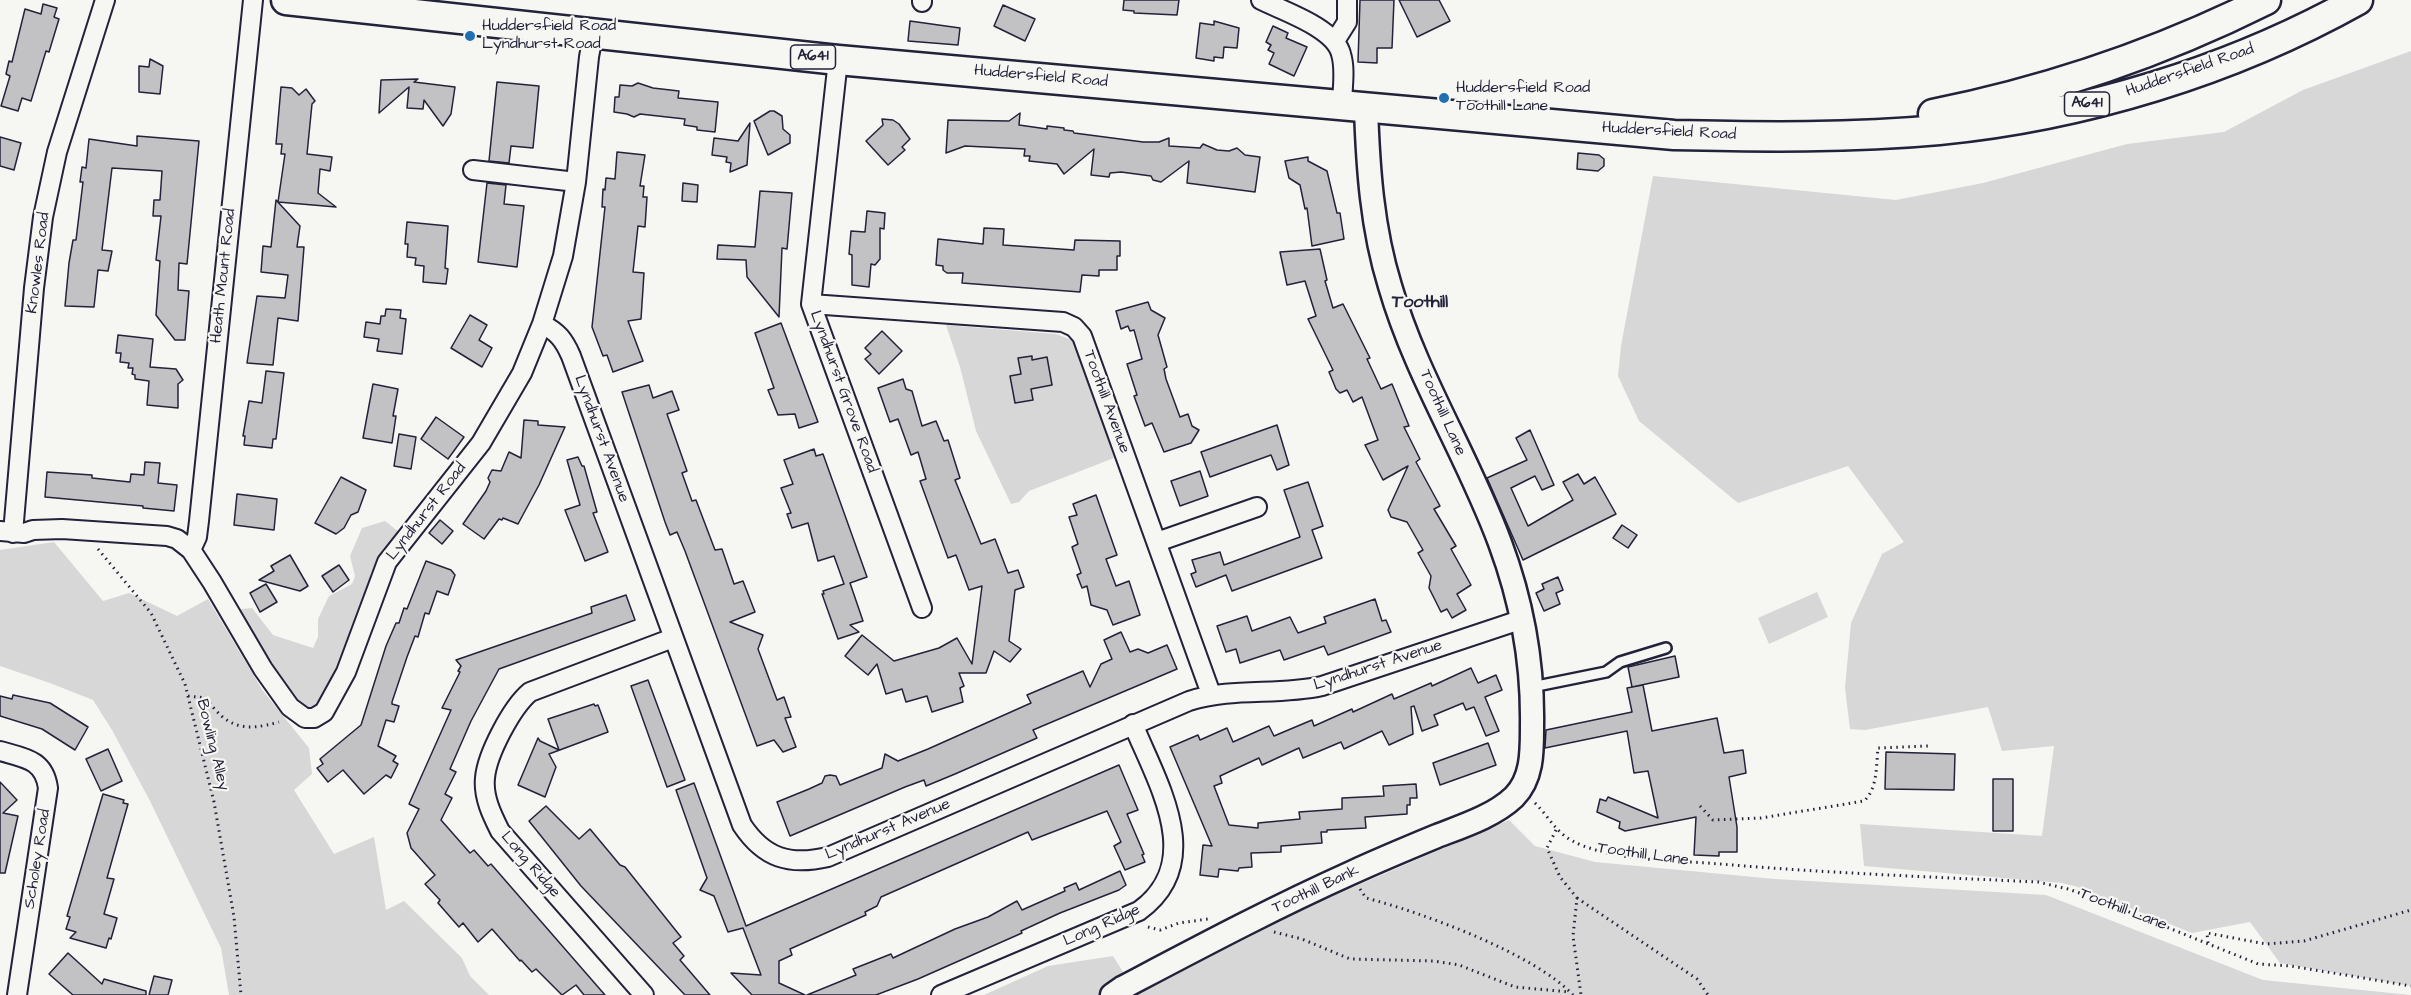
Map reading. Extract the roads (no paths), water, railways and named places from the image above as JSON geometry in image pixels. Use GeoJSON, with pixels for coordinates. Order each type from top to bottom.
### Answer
{"type":"FeatureCollection","features":[{"type":"Feature","properties":{"kind":"main road","name":"Huddersfield Road"},"geometry":{"type":"LineString","coordinates":[[286,0],[838,60],[1674,135],[1869,135],[2010,120],[2080,106],[2216,65],[2282,38],[2358,0]]}},
{"type":"Feature","properties":{"kind":"main road","name":"Huddersfield Road"},"geometry":{"type":"LineString","coordinates":[[1798,135],[1954,110],[2031,90],[2106,66],[2180,38],[2266,0]]}},
{"type":"Feature","properties":{"kind":"street","name":"Knowles Road"},"geometry":{"type":"LineString","coordinates":[[12,532],[34,288],[43,216],[57,152],[105,0]]}},
{"type":"Feature","properties":{"kind":"street","name":"Heath Mount Road"},"geometry":{"type":"LineString","coordinates":[[191,550],[197,537],[253,0]]}},
{"type":"Feature","properties":{"kind":"street"},"geometry":{"type":"LineString","coordinates":[[1261,0],[1316,27],[1335,41],[1342,55],[1354,107]]}},
{"type":"Feature","properties":{"kind":"street"},"geometry":{"type":"LineString","coordinates":[[1335,41],[1347,22],[1347,0]]}},
{"type":"Feature","properties":{"kind":"street","name":"Lyndhurst Road"},"geometry":{"type":"LineString","coordinates":[[191,550],[263,669],[297,715],[314,718],[324,712],[346,672],[387,562],[486,436],[522,372],[542,324],[563,256],[576,182],[593,35]]}},
{"type":"Feature","properties":{"kind":"street","name":"Lyndhurst Grove Road"},"geometry":{"type":"LineString","coordinates":[[838,60],[811,304],[922,608]]}},
{"type":"Feature","properties":{"kind":"street","name":"Toothill Lane"},"geometry":{"type":"LineString","coordinates":[[1354,107],[1374,217],[1390,288],[1423,370],[1499,540],[1523,619],[1532,687],[1531,757],[1521,789]]}},
{"type":"Feature","properties":{"kind":"street"},"geometry":{"type":"LineString","coordinates":[[473,170],[576,182]]}},
{"type":"Feature","properties":{"kind":"street","name":"Toothill Avenue"},"geometry":{"type":"LineString","coordinates":[[811,304],[1063,322],[1074,327],[1083,336],[1211,694]]}},
{"type":"Feature","properties":{"kind":"street","name":"Lyndhurst Avenue"},"geometry":{"type":"LineString","coordinates":[[542,324],[558,333],[571,356],[742,825],[754,841],[763,848],[787,860],[808,861],[828,857],[1180,704],[1211,694],[1294,690],[1322,686],[1523,619]]}},
{"type":"Feature","properties":{"kind":"street"},"geometry":{"type":"LineString","coordinates":[[1157,542],[1257,507]]}},
{"type":"Feature","properties":{"kind":"street"},"geometry":{"type":"LineString","coordinates":[[12,532],[50,529],[167,536],[177,539],[191,550]]}},
{"type":"Feature","properties":{"kind":"street","name":"Long Ridge"},"geometry":{"type":"LineString","coordinates":[[644,995],[500,831],[487,800],[485,777],[492,754],[507,724],[520,702],[530,692],[673,638]]}},
{"type":"Feature","properties":{"kind":"street","name":"Long Ridge"},"geometry":{"type":"LineString","coordinates":[[941,995],[1139,911],[1153,900],[1163,886],[1175,853],[1174,828],[1133,724]]}},
{"type":"Feature","properties":{"kind":"street","name":"Scholey Road"},"geometry":{"type":"LineString","coordinates":[[0,751],[30,760],[40,767],[46,776],[48,788],[17,995]]}},
{"type":"Feature","properties":{"kind":"street","name":"Toothill Bank"},"geometry":{"type":"LineString","coordinates":[[1112,995],[1258,917],[1351,873],[1472,822],[1502,806],[1521,789]]}},
{"type":"Feature","properties":{"kind":"lane"},"geometry":{"type":"LineString","coordinates":[[1532,687],[1606,672],[1620,662],[1666,648]]}},
{"type":"Feature","properties":{"kind":"place","name":"Huddersfield Road Lyndhurst Road"},"geometry":{"type":"Point","coordinates":[470,36]}},
{"type":"Feature","properties":{"kind":"place","name":"Huddersfield Road Toothill Lane"},"geometry":{"type":"Point","coordinates":[1444,98]}},
{"type":"Feature","properties":{"kind":"district","name":"Toothill"},"geometry":{"type":"Point","coordinates":[1420,303]}}]}
